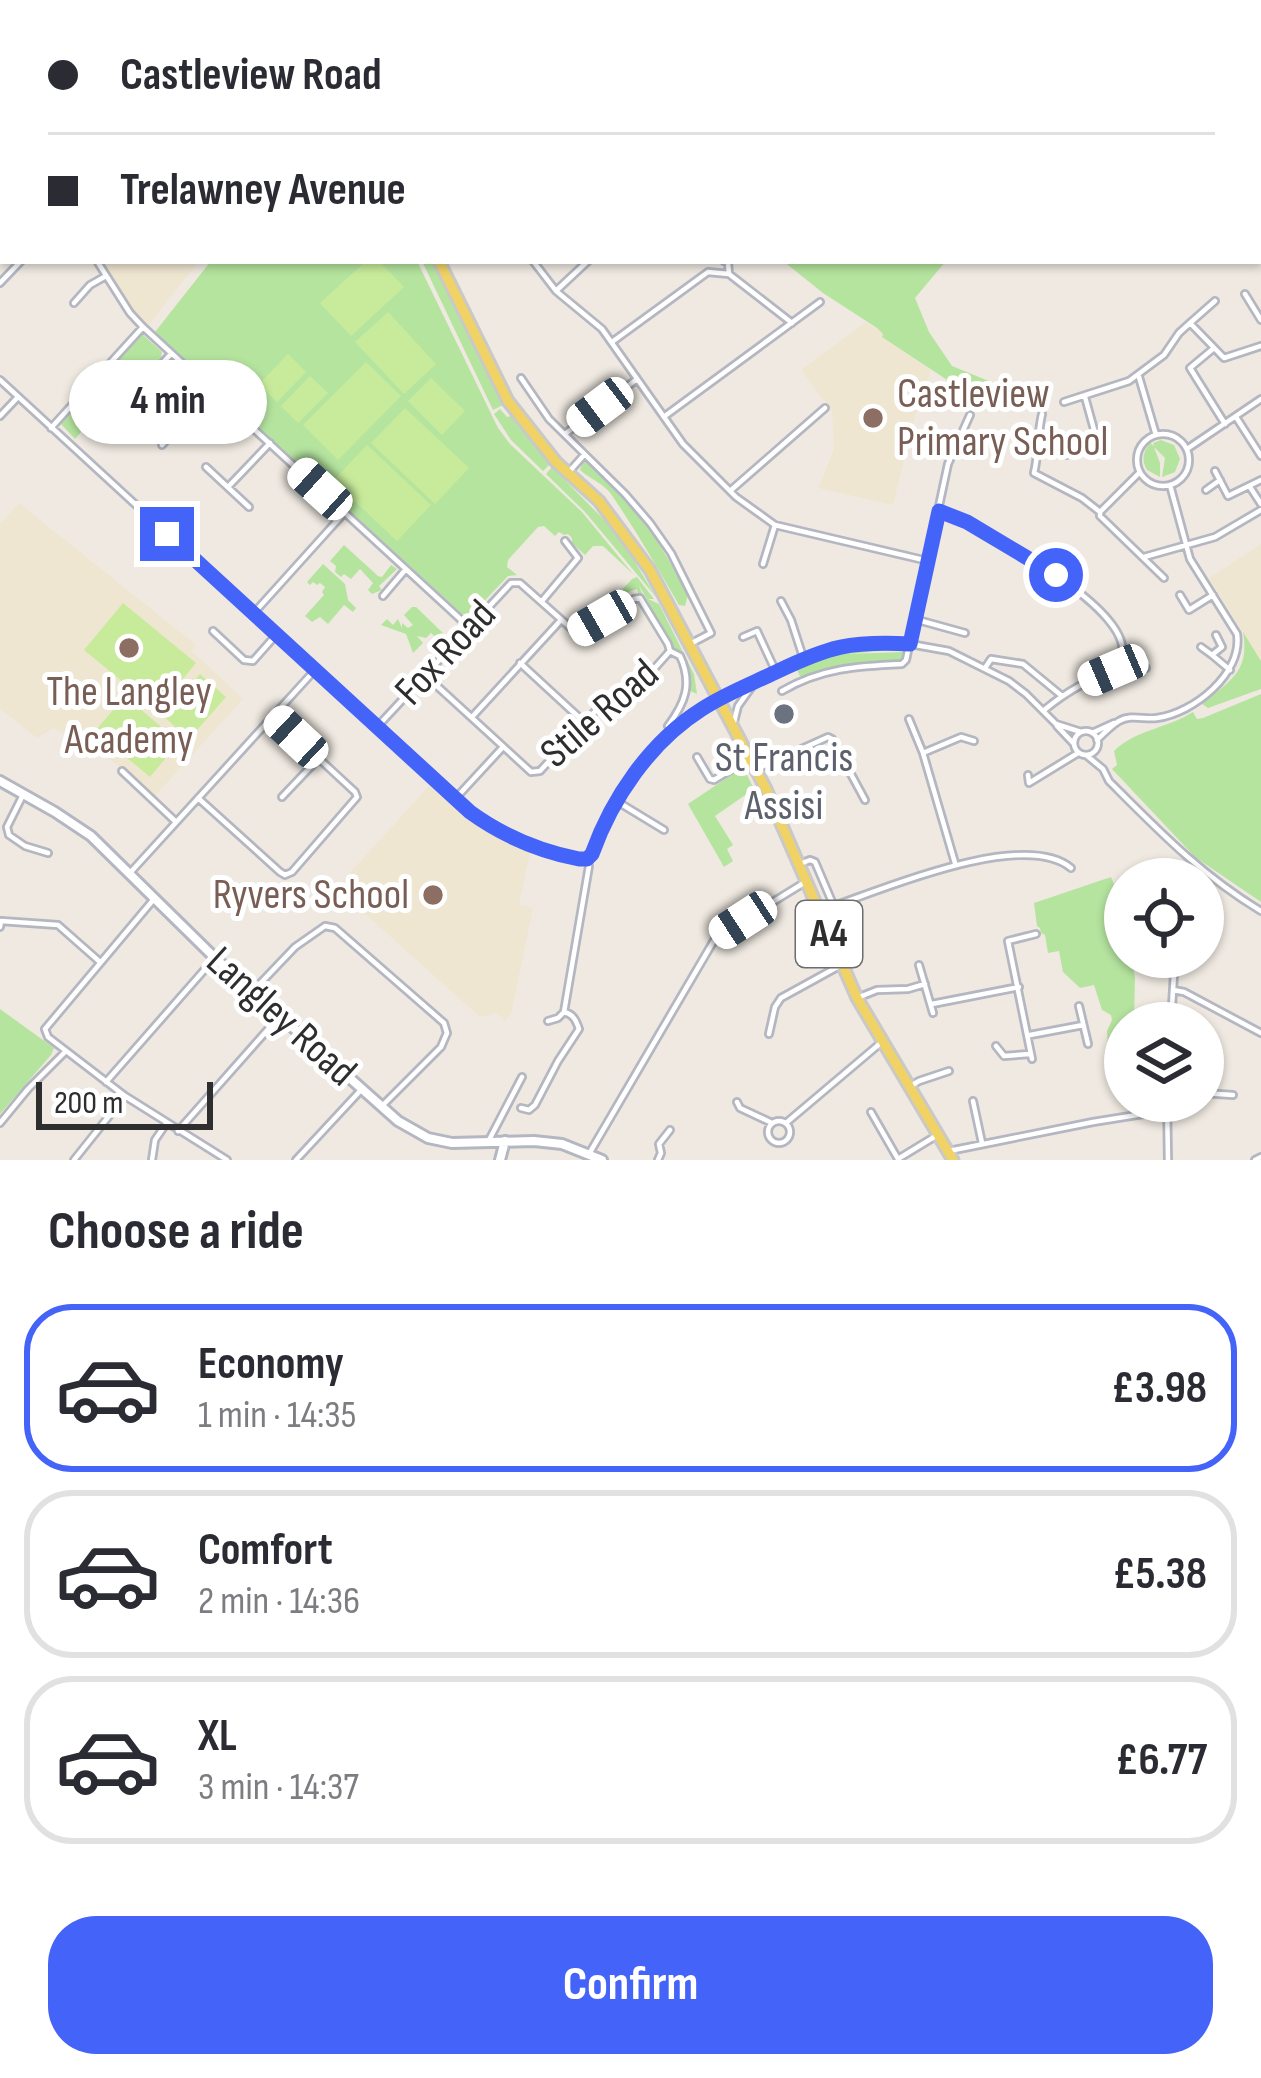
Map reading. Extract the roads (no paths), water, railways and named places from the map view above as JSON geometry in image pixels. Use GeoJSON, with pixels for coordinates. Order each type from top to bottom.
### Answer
{"type":"FeatureCollection","features":[{"type":"Feature","properties":{"kind":"main road","name":"A4"},"geometry":{"type":"LineString","coordinates":[[440,264],[508,401],[568,473],[599,501],[650,570],[756,770],[857,998],[951,1156]]}},
{"type":"Feature","properties":{"kind":"street"},"geometry":{"type":"LineString","coordinates":[[99,264],[142,327],[470,628]]}},
{"type":"Feature","properties":{"kind":"street"},"geometry":{"type":"LineString","coordinates":[[535,264],[556,291],[602,329],[663,418],[729,492],[775,525],[928,561]]}},
{"type":"Feature","properties":{"kind":"street"},"geometry":{"type":"LineString","coordinates":[[556,291],[585,264]]}},
{"type":"Feature","properties":{"kind":"street"},"geometry":{"type":"LineString","coordinates":[[703,275],[704,264]]}},
{"type":"Feature","properties":{"kind":"street"},"geometry":{"type":"LineString","coordinates":[[728,264],[729,274]]}},
{"type":"Feature","properties":{"kind":"street"},"geometry":{"type":"LineString","coordinates":[[612,342],[703,275],[720,272],[792,323]]}},
{"type":"Feature","properties":{"kind":"street"},"geometry":{"type":"LineString","coordinates":[[74,303],[106,276]]}},
{"type":"Feature","properties":{"kind":"street"},"geometry":{"type":"LineString","coordinates":[[1245,294],[1261,320]]}},
{"type":"Feature","properties":{"kind":"street"},"geometry":{"type":"LineString","coordinates":[[1064,402],[1138,375],[1215,301]]}},
{"type":"Feature","properties":{"kind":"street"},"geometry":{"type":"LineString","coordinates":[[663,418],[820,302]]}},
{"type":"Feature","properties":{"kind":"street"},"geometry":{"type":"LineString","coordinates":[[1190,323],[1224,358],[1261,346]]}},
{"type":"Feature","properties":{"kind":"street"},"geometry":{"type":"LineString","coordinates":[[51,428],[142,327]]}},
{"type":"Feature","properties":{"kind":"street"},"geometry":{"type":"LineString","coordinates":[[1214,348],[1190,368],[1225,424]]}},
{"type":"Feature","properties":{"kind":"street"},"geometry":{"type":"LineString","coordinates":[[138,389],[171,353]]}},
{"type":"Feature","properties":{"kind":"street"},"geometry":{"type":"LineString","coordinates":[[132,369],[145,382]]}},
{"type":"Feature","properties":{"kind":"street"},"geometry":{"type":"LineString","coordinates":[[1138,375],[1156,435]]}},
{"type":"Feature","properties":{"kind":"street"},"geometry":{"type":"LineString","coordinates":[[521,378],[549,419],[650,523],[671,553],[711,633],[690,644]]}},
{"type":"Feature","properties":{"kind":"street"},"geometry":{"type":"LineString","coordinates":[[564,435],[637,379]]}},
{"type":"Feature","properties":{"kind":"street"},"geometry":{"type":"LineString","coordinates":[[0,380],[455,799],[496,831],[587,859]]}},
{"type":"Feature","properties":{"kind":"street"},"geometry":{"type":"LineString","coordinates":[[162,445],[211,390]]}},
{"type":"Feature","properties":{"kind":"street"},"geometry":{"type":"LineString","coordinates":[[0,416],[18,397]]}},
{"type":"Feature","properties":{"kind":"street"},"geometry":{"type":"LineString","coordinates":[[1040,452],[1066,454],[1098,444],[1085,397]]}},
{"type":"Feature","properties":{"kind":"street"},"geometry":{"type":"LineString","coordinates":[[1186,449],[1261,399]]}},
{"type":"Feature","properties":{"kind":"street"},"geometry":{"type":"LineString","coordinates":[[729,492],[825,409]]}},
{"type":"Feature","properties":{"kind":"street"},"geometry":{"type":"LineString","coordinates":[[1042,414],[1034,473],[1100,512],[1164,578]]}},
{"type":"Feature","properties":{"kind":"street"},"geometry":{"type":"LineString","coordinates":[[782,691],[800,680],[849,666],[906,660],[949,464],[970,415]]}},
{"type":"Feature","properties":{"kind":"street"},"geometry":{"type":"LineString","coordinates":[[1236,417],[1261,456]]}},
{"type":"Feature","properties":{"kind":"street"},"geometry":{"type":"LineString","coordinates":[[1156,435],[1177,438],[1186,449],[1188,467],[1170,485],[1150,483],[1137,466],[1138,451],[1156,435]]}},
{"type":"Feature","properties":{"kind":"street"},"geometry":{"type":"LineString","coordinates":[[228,487],[270,443]]}},
{"type":"Feature","properties":{"kind":"street"},"geometry":{"type":"LineString","coordinates":[[568,473],[585,454]]}},
{"type":"Feature","properties":{"kind":"street"},"geometry":{"type":"LineString","coordinates":[[206,467],[249,507]]}},
{"type":"Feature","properties":{"kind":"street"},"geometry":{"type":"LineString","coordinates":[[1215,471],[1228,496],[1261,480]]}},
{"type":"Feature","properties":{"kind":"street"},"geometry":{"type":"LineString","coordinates":[[1100,512],[1140,473]]}},
{"type":"Feature","properties":{"kind":"street"},"geometry":{"type":"LineString","coordinates":[[1206,490],[1220,481]]}},
{"type":"Feature","properties":{"kind":"street"},"geometry":{"type":"LineString","coordinates":[[1056,724],[1092,733],[1119,721],[1174,714],[1196,704],[1230,670],[1239,647],[1237,634],[1184,545],[1170,485]]}},
{"type":"Feature","properties":{"kind":"street"},"geometry":{"type":"LineString","coordinates":[[1144,557],[1215,537],[1261,507],[1250,487]]}},
{"type":"Feature","properties":{"kind":"street"},"geometry":{"type":"LineString","coordinates":[[939,511],[967,522],[1086,596],[1124,642],[1113,670],[1085,682],[1043,711]]}},
{"type":"Feature","properties":{"kind":"street"},"geometry":{"type":"LineString","coordinates":[[254,614],[344,512]]}},
{"type":"Feature","properties":{"kind":"street"},"geometry":{"type":"LineString","coordinates":[[763,565],[775,525]]}},
{"type":"Feature","properties":{"kind":"street"},"geometry":{"type":"LineString","coordinates":[[542,602],[578,558],[565,542]]}},
{"type":"Feature","properties":{"kind":"street"},"geometry":{"type":"LineString","coordinates":[[383,596],[406,569]]}},
{"type":"Feature","properties":{"kind":"street","name":"Fox Road"},"geometry":{"type":"LineString","coordinates":[[377,728],[511,583],[520,583],[561,620],[580,630],[634,599]]}},
{"type":"Feature","properties":{"kind":"street"},"geometry":{"type":"LineString","coordinates":[[1180,595],[1189,610],[1213,595]]}},
{"type":"Feature","properties":{"kind":"street","name":"Stile Road"},"geometry":{"type":"LineString","coordinates":[[425,675],[531,772],[540,771],[600,706],[637,688],[670,652],[645,603],[634,599]]}},
{"type":"Feature","properties":{"kind":"street"},"geometry":{"type":"LineString","coordinates":[[781,601],[803,658]]}},
{"type":"Feature","properties":{"kind":"street"},"geometry":{"type":"LineString","coordinates":[[916,619],[965,633]]}},
{"type":"Feature","properties":{"kind":"street"},"geometry":{"type":"LineString","coordinates":[[471,717],[561,620]]}},
{"type":"Feature","properties":{"kind":"street"},"geometry":{"type":"LineString","coordinates":[[743,638],[757,631],[776,672]]}},
{"type":"Feature","properties":{"kind":"street"},"geometry":{"type":"LineString","coordinates":[[213,632],[244,660],[253,661],[277,634]]}},
{"type":"Feature","properties":{"kind":"street"},"geometry":{"type":"LineString","coordinates":[[1212,656],[1222,646],[1216,635]]}},
{"type":"Feature","properties":{"kind":"street"},"geometry":{"type":"LineString","coordinates":[[548,1021],[564,1012],[587,859],[616,801],[645,760],[695,714],[803,658],[833,646],[877,642],[949,651],[1026,694],[1082,754],[1103,769]]}},
{"type":"Feature","properties":{"kind":"street"},"geometry":{"type":"LineString","coordinates":[[1201,647],[1230,670]]}},
{"type":"Feature","properties":{"kind":"street"},"geometry":{"type":"LineString","coordinates":[[670,652],[680,656],[687,673],[687,694],[668,726],[674,732]]}},
{"type":"Feature","properties":{"kind":"street"},"geometry":{"type":"LineString","coordinates":[[1123,652],[1147,668]]}},
{"type":"Feature","properties":{"kind":"street"},"geometry":{"type":"LineString","coordinates":[[985,668],[991,659],[1023,664],[1062,696]]}},
{"type":"Feature","properties":{"kind":"street"},"geometry":{"type":"LineString","coordinates":[[520,663],[584,722]]}},
{"type":"Feature","properties":{"kind":"street"},"geometry":{"type":"LineString","coordinates":[[791,664],[800,680]]}},
{"type":"Feature","properties":{"kind":"street"},"geometry":{"type":"LineString","coordinates":[[129,874],[315,670]]}},
{"type":"Feature","properties":{"kind":"street"},"geometry":{"type":"LineString","coordinates":[[734,725],[740,701],[757,680]]}},
{"type":"Feature","properties":{"kind":"street"},"geometry":{"type":"LineString","coordinates":[[198,798],[285,874],[292,872],[357,797],[273,716]]}},
{"type":"Feature","properties":{"kind":"street"},"geometry":{"type":"LineString","coordinates":[[909,719],[955,863]]}},
{"type":"Feature","properties":{"kind":"street"},"geometry":{"type":"LineString","coordinates":[[1097,740],[1119,721]]}},
{"type":"Feature","properties":{"kind":"street"},"geometry":{"type":"LineString","coordinates":[[1074,744],[1081,732]]}},
{"type":"Feature","properties":{"kind":"street"},"geometry":{"type":"LineString","coordinates":[[1092,733],[1109,781],[1185,858]]}},
{"type":"Feature","properties":{"kind":"street"},"geometry":{"type":"LineString","coordinates":[[756,770],[828,737],[865,800]]}},
{"type":"Feature","properties":{"kind":"street"},"geometry":{"type":"LineString","coordinates":[[923,753],[961,737],[974,741]]}},
{"type":"Feature","properties":{"kind":"street"},"geometry":{"type":"LineString","coordinates":[[455,799],[503,747]]}},
{"type":"Feature","properties":{"kind":"street"},"geometry":{"type":"LineString","coordinates":[[1028,775],[1030,783],[1096,750]]}},
{"type":"Feature","properties":{"kind":"street"},"geometry":{"type":"LineString","coordinates":[[282,797],[319,758]]}},
{"type":"Feature","properties":{"kind":"street"},"geometry":{"type":"LineString","coordinates":[[697,758],[715,780],[750,758]]}},
{"type":"Feature","properties":{"kind":"street"},"geometry":{"type":"LineString","coordinates":[[122,771],[176,822]]}},
{"type":"Feature","properties":{"kind":"street","name":"Langley Road"},"geometry":{"type":"LineString","coordinates":[[0,781],[79,827],[215,958],[398,1121],[428,1138],[452,1143],[562,1144],[602,1160]]}},
{"type":"Feature","properties":{"kind":"street"},"geometry":{"type":"LineString","coordinates":[[23,795],[7,827],[8,835],[48,853]]}},
{"type":"Feature","properties":{"kind":"street"},"geometry":{"type":"LineString","coordinates":[[616,801],[664,830]]}},
{"type":"Feature","properties":{"kind":"street"},"geometry":{"type":"LineString","coordinates":[[833,906],[955,863],[1042,855],[1071,868]]}},
{"type":"Feature","properties":{"kind":"street"},"geometry":{"type":"LineString","coordinates":[[769,1034],[781,998],[840,961],[850,944],[814,862],[800,864]]}},
{"type":"Feature","properties":{"kind":"street"},"geometry":{"type":"LineString","coordinates":[[590,1154],[716,938],[807,881]]}},
{"type":"Feature","properties":{"kind":"street"},"geometry":{"type":"LineString","coordinates":[[1224,888],[1261,910]]}},
{"type":"Feature","properties":{"kind":"street"},"geometry":{"type":"LineString","coordinates":[[154,899],[45,1029],[48,1037],[125,1096],[227,1160]]}},
{"type":"Feature","properties":{"kind":"street"},"geometry":{"type":"LineString","coordinates":[[0,922],[58,926],[100,962]]}},
{"type":"Feature","properties":{"kind":"street"},"geometry":{"type":"LineString","coordinates":[[252,992],[295,946],[325,926],[335,928],[444,1024],[445,1041],[381,1107]]}},
{"type":"Feature","properties":{"kind":"street"},"geometry":{"type":"LineString","coordinates":[[1000,1054],[1031,1056],[1008,941],[1036,934]]}},
{"type":"Feature","properties":{"kind":"street"},"geometry":{"type":"LineString","coordinates":[[106,1082],[215,958]]}},
{"type":"Feature","properties":{"kind":"street"},"geometry":{"type":"LineString","coordinates":[[920,965],[933,1013]]}},
{"type":"Feature","properties":{"kind":"street"},"geometry":{"type":"LineString","coordinates":[[1172,1002],[1174,978]]}},
{"type":"Feature","properties":{"kind":"street"},"geometry":{"type":"LineString","coordinates":[[857,998],[925,984]]}},
{"type":"Feature","properties":{"kind":"street"},"geometry":{"type":"LineString","coordinates":[[932,1004],[1019,987]]}},
{"type":"Feature","properties":{"kind":"street"},"geometry":{"type":"LineString","coordinates":[[1173,990],[1261,1033]]}},
{"type":"Feature","properties":{"kind":"street"},"geometry":{"type":"LineString","coordinates":[[1079,1006],[1088,1044]]}},
{"type":"Feature","properties":{"kind":"street"},"geometry":{"type":"LineString","coordinates":[[521,1108],[529,1110],[535,1105],[580,1029],[576,1019],[564,1012]]}},
{"type":"Feature","properties":{"kind":"street"},"geometry":{"type":"LineString","coordinates":[[178,1131],[279,1016]]}},
{"type":"Feature","properties":{"kind":"street"},"geometry":{"type":"LineString","coordinates":[[1028,1035],[1083,1025]]}},
{"type":"Feature","properties":{"kind":"street"},"geometry":{"type":"LineString","coordinates":[[737,1102],[740,1108],[772,1123],[786,1123],[884,1042]]}},
{"type":"Feature","properties":{"kind":"street"},"geometry":{"type":"LineString","coordinates":[[996,1046],[1000,1054],[996,1064]]}},
{"type":"Feature","properties":{"kind":"street"},"geometry":{"type":"LineString","coordinates":[[0,1123],[66,1051]]}},
{"type":"Feature","properties":{"kind":"street"},"geometry":{"type":"LineString","coordinates":[[911,1086],[949,1071]]}},
{"type":"Feature","properties":{"kind":"street"},"geometry":{"type":"LineString","coordinates":[[488,1142],[522,1077]]}},
{"type":"Feature","properties":{"kind":"street"},"geometry":{"type":"LineString","coordinates":[[296,1160],[361,1090]]}},
{"type":"Feature","properties":{"kind":"street"},"geometry":{"type":"LineString","coordinates":[[1224,1094],[1233,1095]]}},
{"type":"Feature","properties":{"kind":"street"},"geometry":{"type":"LineString","coordinates":[[74,1160],[125,1096]]}},
{"type":"Feature","properties":{"kind":"street"},"geometry":{"type":"LineString","coordinates":[[973,1101],[982,1145]]}},
{"type":"Feature","properties":{"kind":"street"},"geometry":{"type":"LineString","coordinates":[[871,1112],[897,1159],[939,1134]]}},
{"type":"Feature","properties":{"kind":"street"},"geometry":{"type":"LineString","coordinates":[[951,1156],[982,1145],[1104,1120]]}},
{"type":"Feature","properties":{"kind":"street"},"geometry":{"type":"LineString","coordinates":[[1168,1122],[1168,1160]]}},
{"type":"Feature","properties":{"kind":"street"},"geometry":{"type":"LineString","coordinates":[[772,1123],[768,1132],[777,1142],[789,1136],[786,1123]]}},
{"type":"Feature","properties":{"kind":"street"},"geometry":{"type":"LineString","coordinates":[[152,1160],[155,1140],[166,1124]]}},
{"type":"Feature","properties":{"kind":"street"},"geometry":{"type":"LineString","coordinates":[[658,1160],[659,1144],[670,1130]]}},
{"type":"Feature","properties":{"kind":"street"},"geometry":{"type":"LineString","coordinates":[[500,1160],[505,1141]]}},
{"type":"Feature","properties":{"kind":"place","name":"Castleview Primary School"},"geometry":{"type":"Point","coordinates":[873,418]}},
{"type":"Feature","properties":{"kind":"place","name":"The Langley Academy"},"geometry":{"type":"Point","coordinates":[129,648]}},
{"type":"Feature","properties":{"kind":"place","name":"St Francis Assisi"},"geometry":{"type":"Point","coordinates":[784,714]}},
{"type":"Feature","properties":{"kind":"place","name":"Ryvers School"},"geometry":{"type":"Point","coordinates":[433,895]}}]}
